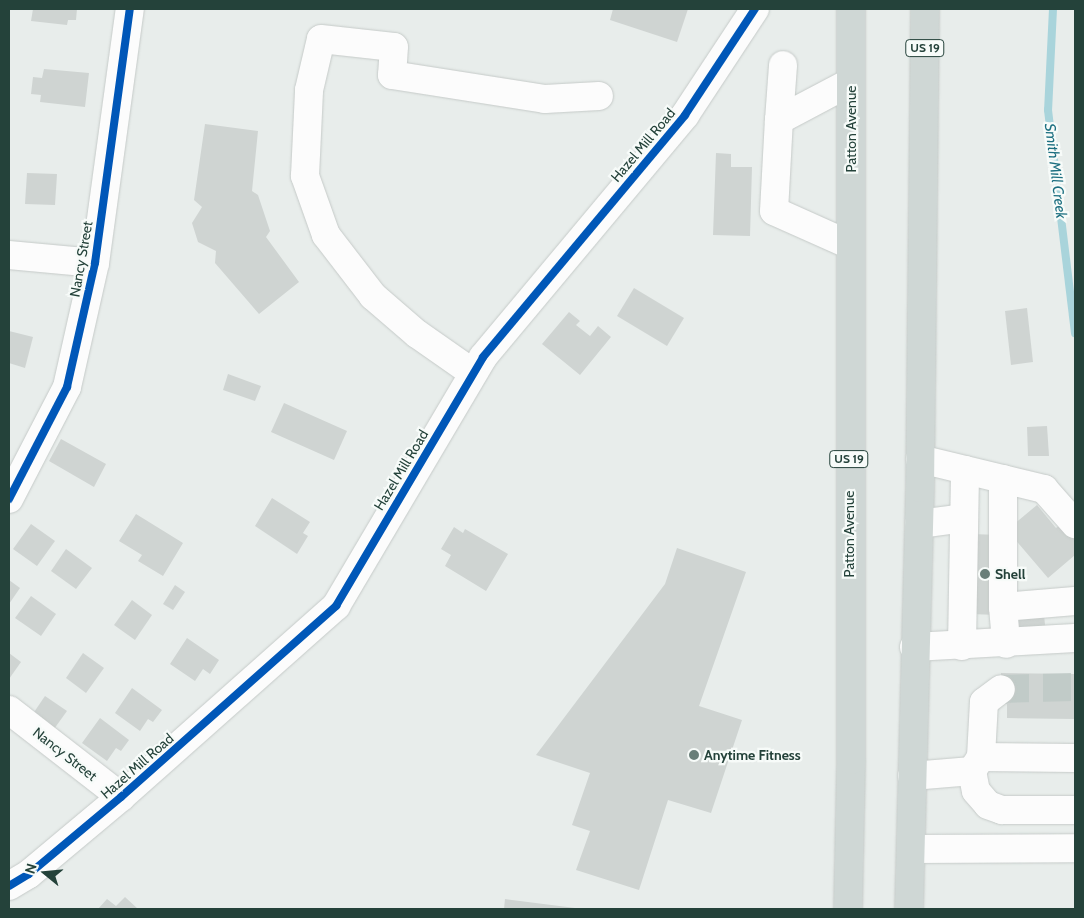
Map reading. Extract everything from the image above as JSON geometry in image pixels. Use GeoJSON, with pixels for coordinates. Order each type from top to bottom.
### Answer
{"type":"FeatureCollection","features":[{"type":"Feature","properties":{"kind":"main road","name":"Patton Avenue"},"geometry":{"type":"LineString","coordinates":[[848,909],[851,760],[851,9]]}},
{"type":"Feature","properties":{"kind":"main road","name":"US 19"},"geometry":{"type":"LineString","coordinates":[[909,909],[914,647],[919,524],[925,9]]}},
{"type":"Feature","properties":{"kind":"main road"},"geometry":{"type":"LineString","coordinates":[[925,87],[940,9]]}},
{"type":"Feature","properties":{"kind":"street","name":"Nancy Street"},"geometry":{"type":"LineString","coordinates":[[9,499],[68,387],[95,263],[130,9]]}},
{"type":"Feature","properties":{"kind":"street","name":"Hazel Mill Road"},"geometry":{"type":"LineString","coordinates":[[9,886],[29,874],[120,798],[336,606],[482,357],[685,115],[755,9]]}},
{"type":"Feature","properties":{"kind":"street"},"geometry":{"type":"LineString","coordinates":[[473,372],[417,334],[373,296],[326,235],[305,176],[309,90],[321,39],[394,47],[392,75],[544,99],[599,96]]}},
{"type":"Feature","properties":{"kind":"street"},"geometry":{"type":"LineString","coordinates":[[783,65],[774,211],[850,245]]}},
{"type":"Feature","properties":{"kind":"street"},"geometry":{"type":"LineString","coordinates":[[779,120],[851,82]]}},
{"type":"Feature","properties":{"kind":"street"},"geometry":{"type":"LineString","coordinates":[[9,256],[95,263]]}},
{"type":"Feature","properties":{"kind":"street"},"geometry":{"type":"LineString","coordinates":[[920,459],[1044,489],[1075,524]]}},
{"type":"Feature","properties":{"kind":"street"},"geometry":{"type":"LineString","coordinates":[[962,646],[964,470]]}},
{"type":"Feature","properties":{"kind":"street"},"geometry":{"type":"LineString","coordinates":[[1003,479],[1003,607],[1006,644]]}},
{"type":"Feature","properties":{"kind":"street"},"geometry":{"type":"LineString","coordinates":[[919,524],[964,518]]}},
{"type":"Feature","properties":{"kind":"street"},"geometry":{"type":"LineString","coordinates":[[1003,607],[1075,601]]}},
{"type":"Feature","properties":{"kind":"street"},"geometry":{"type":"LineString","coordinates":[[914,647],[1006,644],[1075,638]]}},
{"type":"Feature","properties":{"kind":"street"},"geometry":{"type":"LineString","coordinates":[[1001,688],[984,702],[976,764],[976,791],[988,806],[1002,810],[1075,810]]}},
{"type":"Feature","properties":{"kind":"street","name":"Nancy Street"},"geometry":{"type":"LineString","coordinates":[[9,710],[120,798]]}},
{"type":"Feature","properties":{"kind":"street"},"geometry":{"type":"LineString","coordinates":[[912,776],[976,764],[1075,758]]}},
{"type":"Feature","properties":{"kind":"street"},"geometry":{"type":"LineString","coordinates":[[911,849],[1075,848]]}},
{"type":"Feature","properties":{"kind":"building"},"geometry":{"type":"Polygon","coordinates":[[[33,9],[77,9],[76,20],[68,20],[67,25],[31,21],[33,9]]]}},
{"type":"Feature","properties":{"kind":"building"},"geometry":{"type":"Polygon","coordinates":[[[613,9],[688,9],[677,42],[610,20],[613,9]]]}},
{"type":"Feature","properties":{"kind":"building"},"geometry":{"type":"Polygon","coordinates":[[[44,69],[89,73],[85,107],[40,102],[41,95],[31,94],[33,77],[42,78],[44,69]]]}},
{"type":"Feature","properties":{"kind":"building"},"geometry":{"type":"Polygon","coordinates":[[[205,124],[258,131],[252,191],[258,195],[270,231],[266,237],[299,282],[259,314],[215,263],[216,251],[198,242],[192,223],[202,207],[194,200],[205,124]]]}},
{"type":"Feature","properties":{"kind":"building"},"geometry":{"type":"Polygon","coordinates":[[[716,153],[731,154],[731,167],[752,167],[750,236],[713,235],[716,153]]]}},
{"type":"Feature","properties":{"kind":"building"},"geometry":{"type":"Polygon","coordinates":[[[27,173],[57,174],[55,205],[25,204],[27,173]]]}},
{"type":"Feature","properties":{"kind":"building"},"geometry":{"type":"Polygon","coordinates":[[[634,288],[684,318],[667,346],[617,316],[634,288]]]}},
{"type":"Feature","properties":{"kind":"building"},"geometry":{"type":"Polygon","coordinates":[[[1027,308],[1033,362],[1011,365],[1005,311],[1027,308]]]}},
{"type":"Feature","properties":{"kind":"building"},"geometry":{"type":"Polygon","coordinates":[[[569,312],[580,321],[576,325],[590,336],[598,326],[611,337],[580,375],[542,344],[569,312]]]}},
{"type":"Feature","properties":{"kind":"building"},"geometry":{"type":"Polygon","coordinates":[[[9,331],[33,337],[25,368],[9,363],[9,331]]]}},
{"type":"Feature","properties":{"kind":"building"},"geometry":{"type":"Polygon","coordinates":[[[228,374],[261,386],[255,401],[223,390],[228,374]]]}},
{"type":"Feature","properties":{"kind":"building"},"geometry":{"type":"Polygon","coordinates":[[[284,403],[347,431],[334,460],[271,432],[284,403]]]}},
{"type":"Feature","properties":{"kind":"building"},"geometry":{"type":"Polygon","coordinates":[[[1047,426],[1049,456],[1028,456],[1027,427],[1047,426]]]}},
{"type":"Feature","properties":{"kind":"building"},"geometry":{"type":"Polygon","coordinates":[[[61,439],[106,464],[94,487],[49,461],[61,439]]]}},
{"type":"Feature","properties":{"kind":"building"},"geometry":{"type":"Polygon","coordinates":[[[272,498],[310,522],[303,533],[308,536],[297,554],[255,526],[272,498]]]}},
{"type":"Feature","properties":{"kind":"building"},"geometry":{"type":"Polygon","coordinates":[[[1037,505],[1056,528],[1064,522],[1075,535],[1075,555],[1048,578],[1007,530],[1037,505]]]}},
{"type":"Feature","properties":{"kind":"building"},"geometry":{"type":"Polygon","coordinates":[[[136,514],[183,543],[163,576],[138,561],[142,555],[119,541],[136,514]]]}},
{"type":"Feature","properties":{"kind":"building"},"geometry":{"type":"Polygon","coordinates":[[[31,524],[55,541],[37,566],[13,549],[31,524]]]}},
{"type":"Feature","properties":{"kind":"building"},"geometry":{"type":"Polygon","coordinates":[[[454,527],[463,533],[465,529],[508,554],[486,591],[445,566],[451,555],[441,549],[454,527]]]}},
{"type":"Feature","properties":{"kind":"building"},"geometry":{"type":"Polygon","coordinates":[[[971,534],[1000,535],[998,615],[970,614],[971,534]]]}},
{"type":"Feature","properties":{"kind":"building"},"geometry":{"type":"Polygon","coordinates":[[[677,548],[746,572],[699,706],[742,720],[711,813],[668,800],[639,890],[576,870],[590,831],[572,825],[590,773],[536,755],[665,584],[677,548]]]}},
{"type":"Feature","properties":{"kind":"building"},"geometry":{"type":"Polygon","coordinates":[[[66,549],[92,568],[76,589],[51,571],[66,549]]]}},
{"type":"Feature","properties":{"kind":"building"},"geometry":{"type":"Polygon","coordinates":[[[9,580],[20,588],[9,604],[9,580]]]}},
{"type":"Feature","properties":{"kind":"building"},"geometry":{"type":"Polygon","coordinates":[[[175,585],[185,592],[173,610],[163,604],[175,585]]]}},
{"type":"Feature","properties":{"kind":"building"},"geometry":{"type":"Polygon","coordinates":[[[31,596],[56,614],[41,636],[15,618],[31,596]]]}},
{"type":"Feature","properties":{"kind":"building"},"geometry":{"type":"Polygon","coordinates":[[[132,600],[152,615],[135,640],[114,625],[132,600]]]}},
{"type":"Feature","properties":{"kind":"building"},"geometry":{"type":"Polygon","coordinates":[[[1043,606],[1046,634],[1017,637],[1015,609],[1043,606]]]}},
{"type":"Feature","properties":{"kind":"building"},"geometry":{"type":"Polygon","coordinates":[[[187,638],[219,660],[210,674],[203,669],[195,681],[170,664],[187,638]]]}},
{"type":"Feature","properties":{"kind":"building"},"geometry":{"type":"Polygon","coordinates":[[[9,653],[21,662],[9,679],[9,653]]]}},
{"type":"Feature","properties":{"kind":"building"},"geometry":{"type":"Polygon","coordinates":[[[83,653],[104,668],[86,693],[66,678],[83,653]]]}},
{"type":"Feature","properties":{"kind":"building"},"geometry":{"type":"Polygon","coordinates":[[[1001,673],[1075,674],[1075,719],[1007,718],[1007,704],[1001,704],[1001,673]]]}},
{"type":"Feature","properties":{"kind":"building"},"geometry":{"type":"Polygon","coordinates":[[[132,688],[162,710],[153,722],[148,719],[140,731],[115,713],[132,688]]]}},
{"type":"Feature","properties":{"kind":"building"},"geometry":{"type":"Polygon","coordinates":[[[45,696],[67,711],[49,736],[28,721],[45,696]]]}},
{"type":"Feature","properties":{"kind":"building"},"geometry":{"type":"Polygon","coordinates":[[[100,718],[129,740],[121,751],[116,748],[107,761],[82,743],[100,718]]]}},
{"type":"Feature","properties":{"kind":"building"},"geometry":{"type":"Polygon","coordinates":[[[125,897],[138,909],[98,909],[107,899],[116,906],[125,897]]]}},
{"type":"Feature","properties":{"kind":"building"},"geometry":{"type":"Polygon","coordinates":[[[505,899],[575,908],[575,909],[504,909],[505,899]]]}},
{"type":"Feature","properties":{"kind":"waterway","name":"Smith Mill Creek"},"geometry":{"type":"LineString","coordinates":[[1053,9],[1048,110],[1075,333]]}},
{"type":"Feature","properties":{"kind":"tunnel"},"geometry":{"type":"LineString","coordinates":[[1001,689],[1075,687]]}},
{"type":"Feature","properties":{"kind":"cycle path"},"geometry":{"type":"LineString","coordinates":[[9,499],[67,387],[95,263],[130,9]]}},
{"type":"Feature","properties":{"kind":"cycle path"},"geometry":{"type":"LineString","coordinates":[[9,886],[29,874],[121,797],[336,606],[483,357],[685,115],[755,9]]}},
{"type":"Feature","properties":{"kind":"place","name":"Shell"},"geometry":{"type":"Point","coordinates":[985,574]}},
{"type":"Feature","properties":{"kind":"place","name":"Anytime Fitness"},"geometry":{"type":"Point","coordinates":[694,755]}}]}
